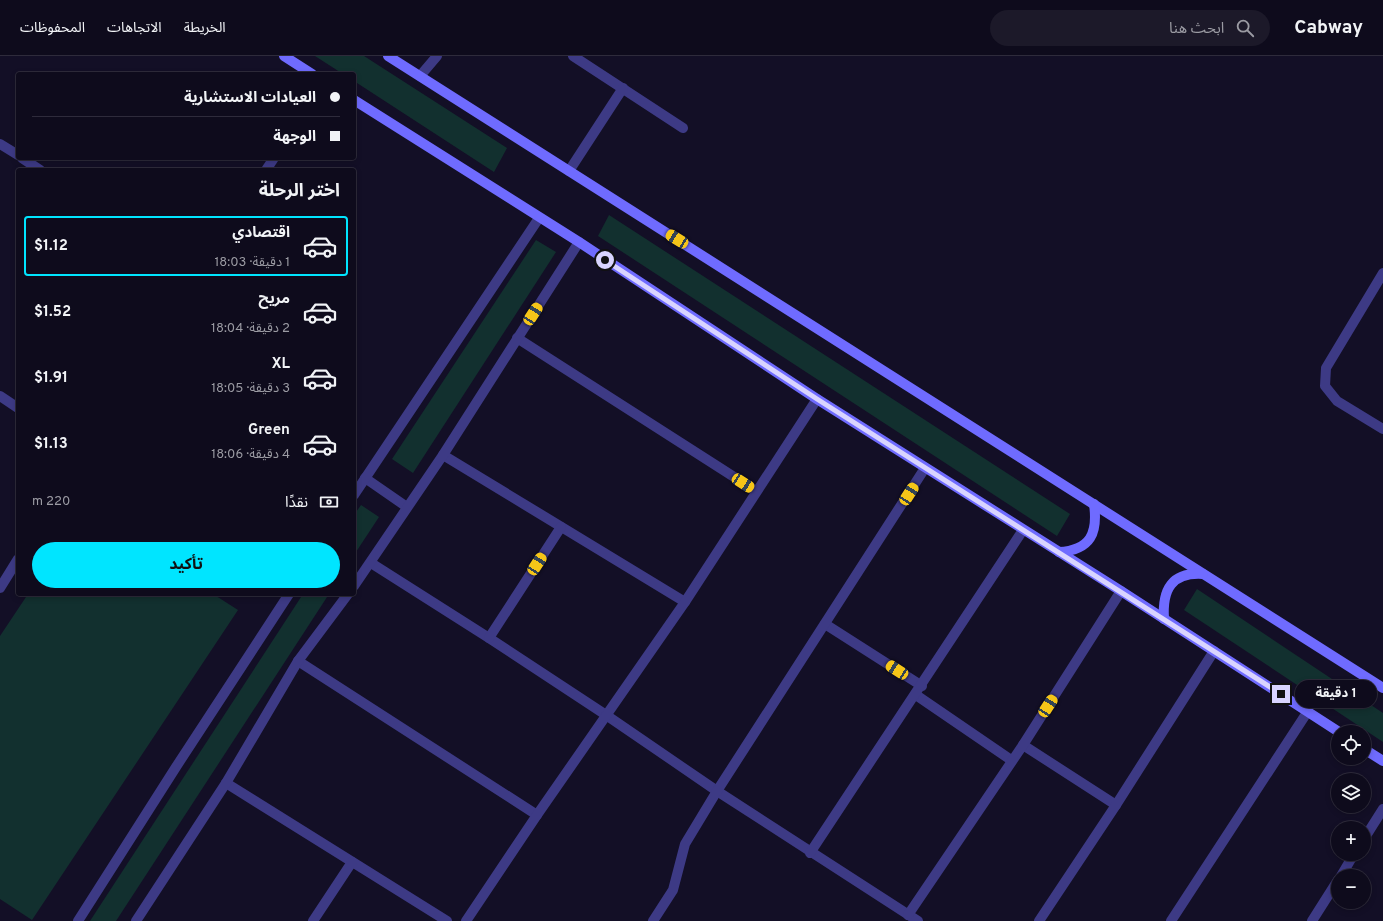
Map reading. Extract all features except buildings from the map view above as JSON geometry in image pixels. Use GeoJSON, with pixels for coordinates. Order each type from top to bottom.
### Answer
{"type":"FeatureCollection","features":[{"type":"Feature","properties":{"kind":"main road"},"geometry":{"type":"LineString","coordinates":[[284,56],[309,72]]}},
{"type":"Feature","properties":{"kind":"main road"},"geometry":{"type":"LineString","coordinates":[[388,56],[1383,688]]}},
{"type":"Feature","properties":{"kind":"main road"},"geometry":{"type":"LineString","coordinates":[[356,101],[579,242],[817,399],[1122,591],[1331,727]]}},
{"type":"Feature","properties":{"kind":"main road"},"geometry":{"type":"LineString","coordinates":[[1059,552],[1078,548],[1090,539],[1096,523],[1094,504]]}},
{"type":"Feature","properties":{"kind":"main road"},"geometry":{"type":"LineString","coordinates":[[1164,618],[1164,600],[1171,584],[1183,576],[1190,574],[1205,574]]}},
{"type":"Feature","properties":{"kind":"main road"},"geometry":{"type":"LineString","coordinates":[[1371,753],[1383,761]]}},
{"type":"Feature","properties":{"kind":"street"},"geometry":{"type":"LineString","coordinates":[[420,76],[437,56]]}},
{"type":"Feature","properties":{"kind":"street"},"geometry":{"type":"LineString","coordinates":[[573,56],[683,128]]}},
{"type":"Feature","properties":{"kind":"street"},"geometry":{"type":"LineString","coordinates":[[569,171],[623,88]]}},
{"type":"Feature","properties":{"kind":"street"},"geometry":{"type":"LineString","coordinates":[[0,144],[16,155]]}},
{"type":"Feature","properties":{"kind":"street"},"geometry":{"type":"LineString","coordinates":[[25,160],[37,168]]}},
{"type":"Feature","properties":{"kind":"street"},"geometry":{"type":"LineString","coordinates":[[356,492],[539,218]]}},
{"type":"Feature","properties":{"kind":"street"},"geometry":{"type":"LineString","coordinates":[[356,583],[443,455],[579,242]]}},
{"type":"Feature","properties":{"kind":"street"},"geometry":{"type":"LineString","coordinates":[[1383,273],[1326,368],[1325,386],[1337,401],[1383,429]]}},
{"type":"Feature","properties":{"kind":"street"},"geometry":{"type":"LineString","coordinates":[[517,338],[756,491]]}},
{"type":"Feature","properties":{"kind":"street"},"geometry":{"type":"LineString","coordinates":[[0,396],[16,407]]}},
{"type":"Feature","properties":{"kind":"street"},"geometry":{"type":"LineString","coordinates":[[466,921],[537,815],[685,602],[817,399]]}},
{"type":"Feature","properties":{"kind":"street"},"geometry":{"type":"LineString","coordinates":[[443,455],[685,602]]}},
{"type":"Feature","properties":{"kind":"street"},"geometry":{"type":"LineString","coordinates":[[653,921],[673,890],[685,844],[717,791],[925,468]]}},
{"type":"Feature","properties":{"kind":"street"},"geometry":{"type":"LineString","coordinates":[[365,478],[407,507]]}},
{"type":"Feature","properties":{"kind":"street"},"geometry":{"type":"LineString","coordinates":[[489,638],[561,527]]}},
{"type":"Feature","properties":{"kind":"street"},"geometry":{"type":"LineString","coordinates":[[810,853],[922,686],[1023,530]]}},
{"type":"Feature","properties":{"kind":"street"},"geometry":{"type":"LineString","coordinates":[[0,588],[16,562]]}},
{"type":"Feature","properties":{"kind":"street"},"geometry":{"type":"LineString","coordinates":[[371,563],[606,715],[810,853],[918,921]]}},
{"type":"Feature","properties":{"kind":"street"},"geometry":{"type":"LineString","coordinates":[[908,915],[1011,760],[1023,745],[1122,591]]}},
{"type":"Feature","properties":{"kind":"street"},"geometry":{"type":"LineString","coordinates":[[78,921],[288,596]]}},
{"type":"Feature","properties":{"kind":"street"},"geometry":{"type":"LineString","coordinates":[[136,921],[226,783],[298,662],[347,596]]}},
{"type":"Feature","properties":{"kind":"street"},"geometry":{"type":"LineString","coordinates":[[825,624],[922,686]]}},
{"type":"Feature","properties":{"kind":"street"},"geometry":{"type":"LineString","coordinates":[[1039,921],[1116,805],[1214,651]]}},
{"type":"Feature","properties":{"kind":"street"},"geometry":{"type":"LineString","coordinates":[[298,662],[537,815]]}},
{"type":"Feature","properties":{"kind":"street"},"geometry":{"type":"LineString","coordinates":[[916,695],[1011,760]]}},
{"type":"Feature","properties":{"kind":"street"},"geometry":{"type":"LineString","coordinates":[[1171,921],[1308,711]]}},
{"type":"Feature","properties":{"kind":"street"},"geometry":{"type":"LineString","coordinates":[[1023,745],[1116,805]]}},
{"type":"Feature","properties":{"kind":"street"},"geometry":{"type":"LineString","coordinates":[[226,783],[447,921]]}},
{"type":"Feature","properties":{"kind":"street"},"geometry":{"type":"LineString","coordinates":[[1371,828],[1383,809]]}},
{"type":"Feature","properties":{"kind":"street"},"geometry":{"type":"LineString","coordinates":[[313,921],[352,862]]}},
{"type":"Feature","properties":{"kind":"street"},"geometry":{"type":"LineString","coordinates":[[1312,921],[1331,891]]}},
{"type":"Feature","properties":{"kind":"green space"},"geometry":{"type":"Polygon","coordinates":[[[315,56],[364,56],[507,148],[494,172],[356,82],[356,72],[340,72],[315,56]]]}},
{"type":"Feature","properties":{"kind":"green space"},"geometry":{"type":"Polygon","coordinates":[[[609,215],[1070,514],[1057,536],[598,236],[609,215]]]}},
{"type":"Feature","properties":{"kind":"green space"},"geometry":{"type":"Polygon","coordinates":[[[536,240],[556,252],[413,473],[392,459],[536,240]]]}},
{"type":"Feature","properties":{"kind":"green space"},"geometry":{"type":"Polygon","coordinates":[[[361,505],[379,517],[356,552],[356,512],[361,505]]]}},
{"type":"Feature","properties":{"kind":"green space"},"geometry":{"type":"Polygon","coordinates":[[[1197,589],[1383,713],[1383,742],[1371,734],[1371,725],[1357,725],[1184,610],[1197,589]]]}},
{"type":"Feature","properties":{"kind":"green space"},"geometry":{"type":"Polygon","coordinates":[[[27,596],[216,596],[238,610],[32,920],[0,899],[0,636],[27,596]]]}},
{"type":"Feature","properties":{"kind":"green space"},"geometry":{"type":"Polygon","coordinates":[[[302,596],[328,596],[116,921],[90,921],[302,596]]]}},
{"type":"Feature","properties":{"kind":"route"},"geometry":{"type":"LineString","coordinates":[[605,260],[817,399],[1122,591],[1281,694]]}}]}
